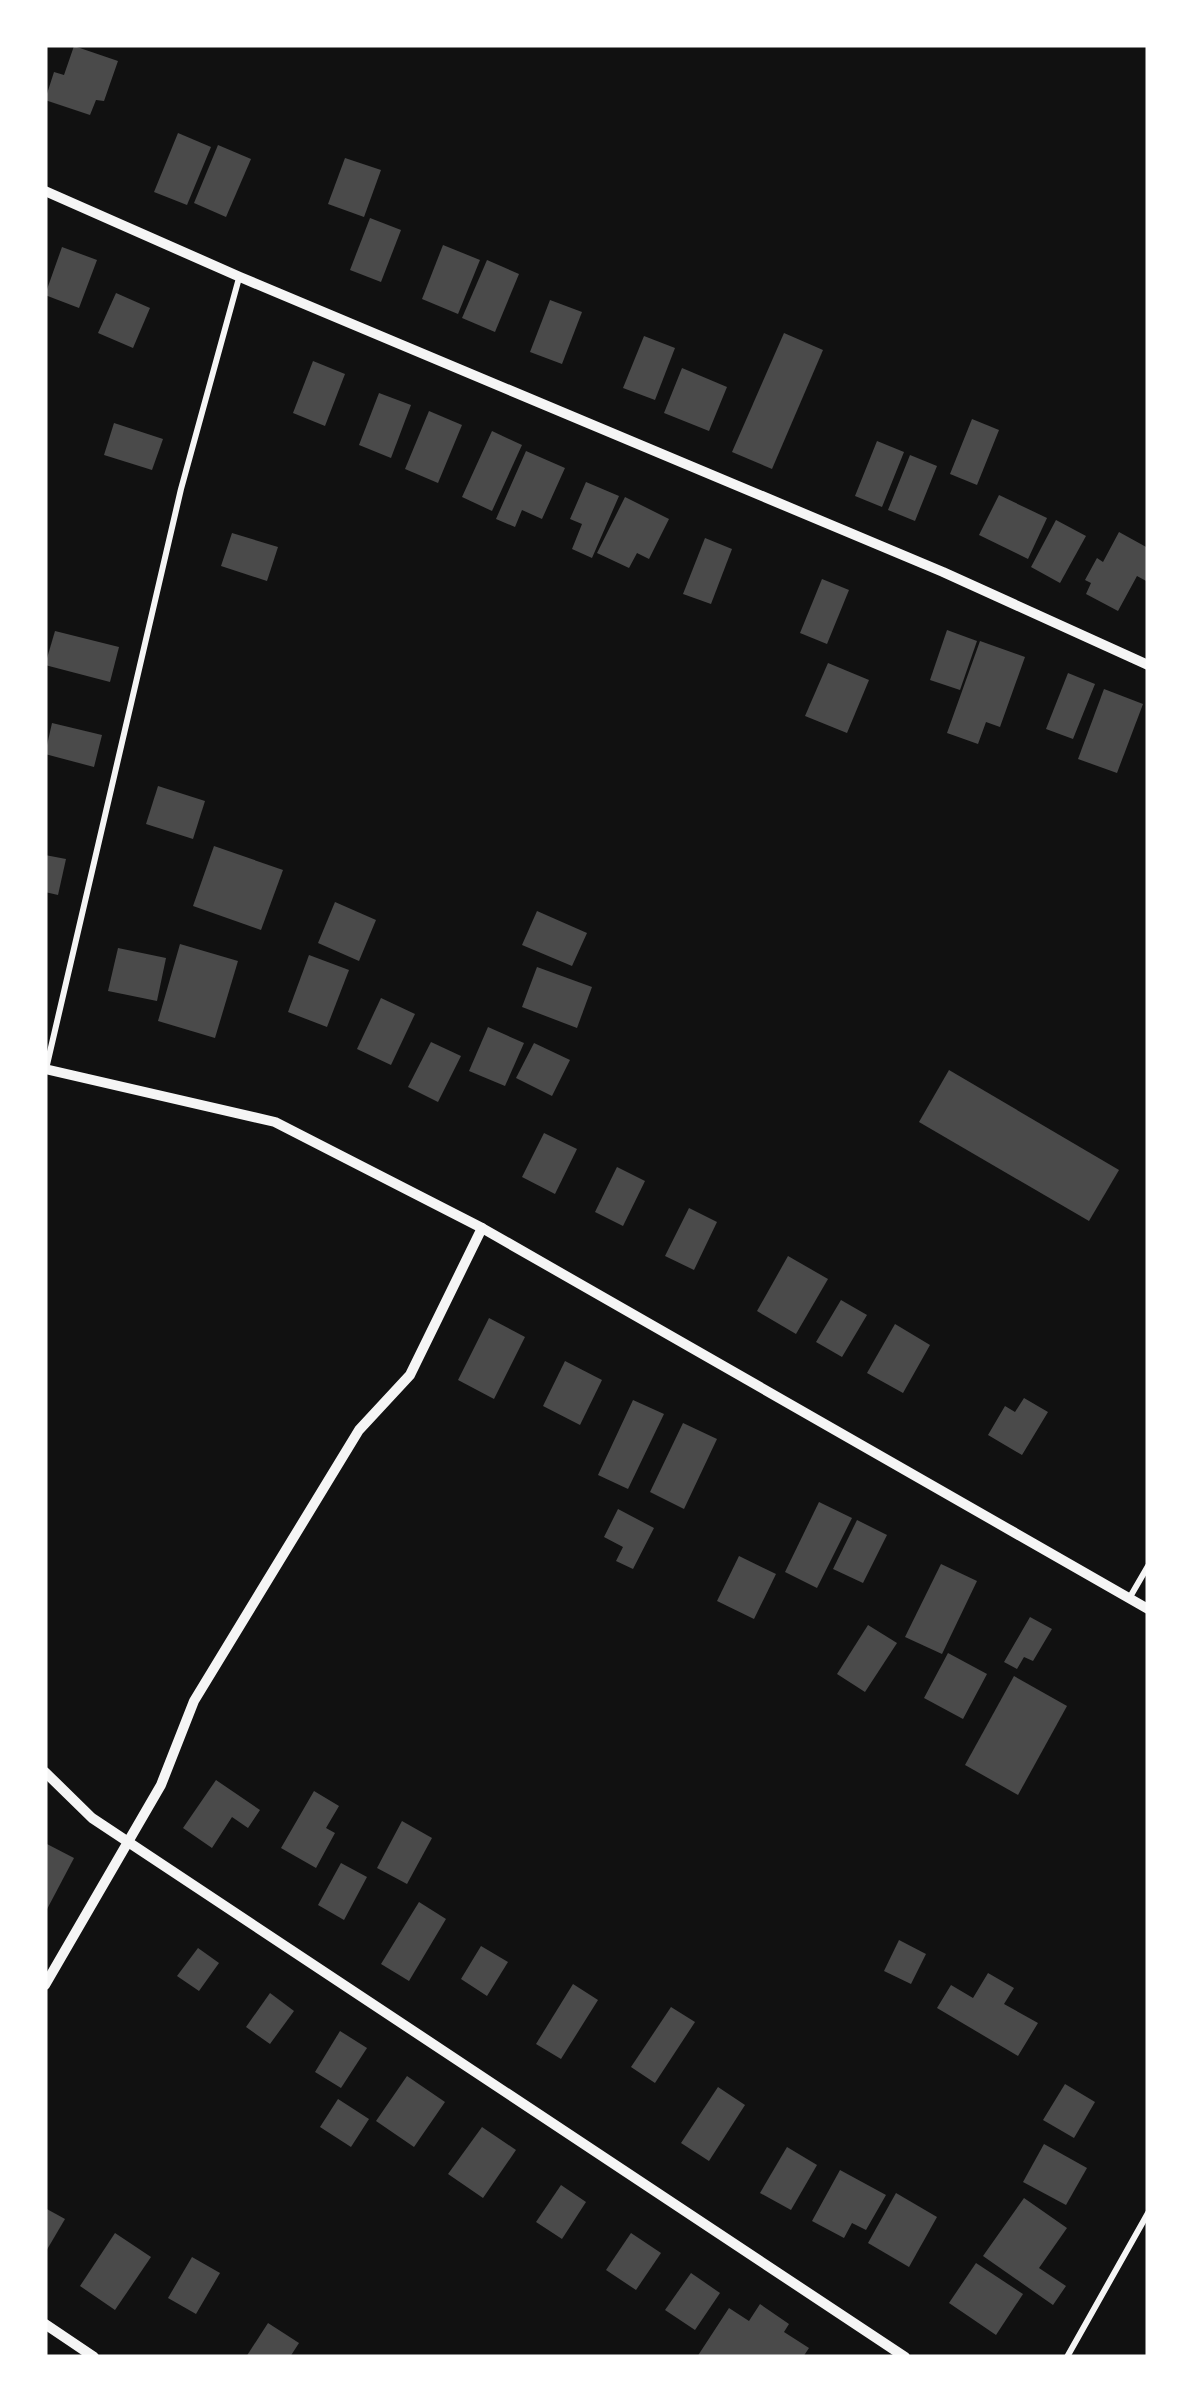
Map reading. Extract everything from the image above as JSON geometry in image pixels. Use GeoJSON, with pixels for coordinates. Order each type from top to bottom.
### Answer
{"type":"FeatureCollection","features":[{"type":"Feature","properties":{"kind":"street"},"geometry":{"type":"LineString","coordinates":[[45,191],[240,277],[943,572],[1148,665]]}},
{"type":"Feature","properties":{"kind":"street"},"geometry":{"type":"LineString","coordinates":[[46,1069],[275,1122],[482,1228],[1148,1609]]}},
{"type":"Feature","properties":{"kind":"street"},"geometry":{"type":"LineString","coordinates":[[45,1986],[161,1785],[194,1701],[359,1430],[410,1376],[482,1228]]}},
{"type":"Feature","properties":{"kind":"street"},"geometry":{"type":"LineString","coordinates":[[45,1772],[92,1818],[905,2357]]}},
{"type":"Feature","properties":{"kind":"street"},"geometry":{"type":"LineString","coordinates":[[45,2324],[94,2357]]}},
{"type":"Feature","properties":{"kind":"lane"},"geometry":{"type":"LineString","coordinates":[[46,1069],[181,490],[240,277]]}},
{"type":"Feature","properties":{"kind":"lane"},"geometry":{"type":"LineString","coordinates":[[1130,1597],[1148,1566]]}},
{"type":"Feature","properties":{"kind":"lane"},"geometry":{"type":"LineString","coordinates":[[1067,2357],[1148,2213]]}},
{"type":"Feature","properties":{"kind":"building"},"geometry":{"type":"Polygon","coordinates":[[[74,46],[118,61],[104,101],[96,100],[90,115],[45,100],[54,72],[64,75],[74,46]]]}},
{"type":"Feature","properties":{"kind":"building"},"geometry":{"type":"Polygon","coordinates":[[[178,133],[211,147],[187,205],[154,192],[178,133]]]}},
{"type":"Feature","properties":{"kind":"building"},"geometry":{"type":"Polygon","coordinates":[[[218,145],[251,159],[226,217],[194,203],[218,145]]]}},
{"type":"Feature","properties":{"kind":"building"},"geometry":{"type":"Polygon","coordinates":[[[345,158],[381,170],[364,217],[328,204],[345,158]]]}},
{"type":"Feature","properties":{"kind":"building"},"geometry":{"type":"Polygon","coordinates":[[[370,218],[401,230],[381,282],[350,270],[370,218]]]}},
{"type":"Feature","properties":{"kind":"building"},"geometry":{"type":"Polygon","coordinates":[[[443,245],[480,260],[458,314],[422,299],[443,245]]]}},
{"type":"Feature","properties":{"kind":"building"},"geometry":{"type":"Polygon","coordinates":[[[62,247],[97,260],[79,308],[45,295],[62,247]]]}},
{"type":"Feature","properties":{"kind":"building"},"geometry":{"type":"Polygon","coordinates":[[[487,260],[519,274],[495,332],[462,318],[487,260]]]}},
{"type":"Feature","properties":{"kind":"building"},"geometry":{"type":"Polygon","coordinates":[[[116,293],[150,308],[133,348],[98,333],[116,293]]]}},
{"type":"Feature","properties":{"kind":"building"},"geometry":{"type":"Polygon","coordinates":[[[550,300],[582,312],[562,364],[530,352],[550,300]]]}},
{"type":"Feature","properties":{"kind":"building"},"geometry":{"type":"Polygon","coordinates":[[[784,333],[823,350],[772,469],[732,452],[784,333]]]}},
{"type":"Feature","properties":{"kind":"building"},"geometry":{"type":"Polygon","coordinates":[[[644,336],[675,348],[655,400],[623,388],[644,336]]]}},
{"type":"Feature","properties":{"kind":"building"},"geometry":{"type":"Polygon","coordinates":[[[313,361],[345,374],[325,426],[293,413],[313,361]]]}},
{"type":"Feature","properties":{"kind":"building"},"geometry":{"type":"Polygon","coordinates":[[[682,368],[727,387],[709,431],[664,413],[682,368]]]}},
{"type":"Feature","properties":{"kind":"building"},"geometry":{"type":"Polygon","coordinates":[[[379,393],[411,405],[391,458],[359,445],[379,393]]]}},
{"type":"Feature","properties":{"kind":"building"},"geometry":{"type":"Polygon","coordinates":[[[429,411],[462,425],[438,483],[405,469],[429,411]]]}},
{"type":"Feature","properties":{"kind":"building"},"geometry":{"type":"Polygon","coordinates":[[[972,419],[999,430],[977,485],[950,474],[972,419]]]}},
{"type":"Feature","properties":{"kind":"building"},"geometry":{"type":"Polygon","coordinates":[[[114,423],[163,439],[152,470],[104,455],[114,423]]]}},
{"type":"Feature","properties":{"kind":"building"},"geometry":{"type":"Polygon","coordinates":[[[492,431],[522,445],[492,511],[462,497],[492,431]]]}},
{"type":"Feature","properties":{"kind":"building"},"geometry":{"type":"Polygon","coordinates":[[[877,441],[904,452],[882,507],[855,496],[877,441]]]}},
{"type":"Feature","properties":{"kind":"building"},"geometry":{"type":"Polygon","coordinates":[[[526,451],[565,468],[542,519],[522,510],[515,527],[496,519],[526,451]]]}},
{"type":"Feature","properties":{"kind":"building"},"geometry":{"type":"Polygon","coordinates":[[[910,455],[937,466],[915,521],[888,510],[910,455]]]}},
{"type":"Feature","properties":{"kind":"building"},"geometry":{"type":"Polygon","coordinates":[[[586,482],[619,496],[592,558],[572,549],[582,524],[570,519],[586,482]]]}},
{"type":"Feature","properties":{"kind":"building"},"geometry":{"type":"Polygon","coordinates":[[[999,495],[1047,518],[1028,559],[979,535],[999,495]]]}},
{"type":"Feature","properties":{"kind":"building"},"geometry":{"type":"Polygon","coordinates":[[[625,497],[669,519],[649,559],[637,553],[629,568],[597,553],[625,497]]]}},
{"type":"Feature","properties":{"kind":"building"},"geometry":{"type":"Polygon","coordinates":[[[1056,520],[1086,536],[1060,583],[1031,567],[1056,520]]]}},
{"type":"Feature","properties":{"kind":"building"},"geometry":{"type":"Polygon","coordinates":[[[1119,532],[1148,548],[1148,582],[1137,576],[1118,611],[1086,594],[1091,583],[1085,580],[1097,558],[1103,562],[1119,532]]]}},
{"type":"Feature","properties":{"kind":"building"},"geometry":{"type":"Polygon","coordinates":[[[232,533],[278,547],[267,581],[221,566],[232,533]]]}},
{"type":"Feature","properties":{"kind":"building"},"geometry":{"type":"Polygon","coordinates":[[[705,538],[732,549],[711,604],[683,594],[705,538]]]}},
{"type":"Feature","properties":{"kind":"building"},"geometry":{"type":"Polygon","coordinates":[[[822,579],[849,590],[827,644],[800,633],[822,579]]]}},
{"type":"Feature","properties":{"kind":"building"},"geometry":{"type":"Polygon","coordinates":[[[947,630],[977,641],[960,690],[930,680],[947,630]]]}},
{"type":"Feature","properties":{"kind":"building"},"geometry":{"type":"Polygon","coordinates":[[[55,631],[119,647],[110,682],[45,665],[55,631]]]}},
{"type":"Feature","properties":{"kind":"building"},"geometry":{"type":"Polygon","coordinates":[[[980,641],[1025,657],[1000,727],[986,722],[978,744],[947,733],[980,641]]]}},
{"type":"Feature","properties":{"kind":"building"},"geometry":{"type":"Polygon","coordinates":[[[828,663],[869,680],[847,733],[805,716],[828,663]]]}},
{"type":"Feature","properties":{"kind":"building"},"geometry":{"type":"Polygon","coordinates":[[[1068,673],[1095,684],[1073,739],[1046,729],[1068,673]]]}},
{"type":"Feature","properties":{"kind":"building"},"geometry":{"type":"Polygon","coordinates":[[[1104,689],[1143,704],[1117,773],[1078,759],[1104,689]]]}},
{"type":"Feature","properties":{"kind":"building"},"geometry":{"type":"Polygon","coordinates":[[[52,723],[102,735],[94,767],[45,754],[52,723]]]}},
{"type":"Feature","properties":{"kind":"building"},"geometry":{"type":"Polygon","coordinates":[[[158,786],[205,801],[193,839],[146,824],[158,786]]]}},
{"type":"Feature","properties":{"kind":"building"},"geometry":{"type":"Polygon","coordinates":[[[214,846],[283,870],[261,930],[193,906],[214,846]]]}},
{"type":"Feature","properties":{"kind":"building"},"geometry":{"type":"Polygon","coordinates":[[[45,855],[66,859],[58,895],[45,892],[45,855]]]}},
{"type":"Feature","properties":{"kind":"building"},"geometry":{"type":"Polygon","coordinates":[[[335,902],[376,920],[359,961],[318,943],[335,902]]]}},
{"type":"Feature","properties":{"kind":"building"},"geometry":{"type":"Polygon","coordinates":[[[537,911],[587,933],[572,966],[522,945],[537,911]]]}},
{"type":"Feature","properties":{"kind":"building"},"geometry":{"type":"Polygon","coordinates":[[[180,944],[238,961],[215,1038],[158,1021],[180,944]]]}},
{"type":"Feature","properties":{"kind":"building"},"geometry":{"type":"Polygon","coordinates":[[[118,948],[166,958],[157,1001],[108,991],[118,948]]]}},
{"type":"Feature","properties":{"kind":"building"},"geometry":{"type":"Polygon","coordinates":[[[309,955],[349,970],[327,1027],[288,1012],[309,955]]]}},
{"type":"Feature","properties":{"kind":"building"},"geometry":{"type":"Polygon","coordinates":[[[537,967],[592,987],[577,1028],[522,1007],[537,967]]]}},
{"type":"Feature","properties":{"kind":"building"},"geometry":{"type":"Polygon","coordinates":[[[381,998],[415,1014],[391,1065],[357,1049],[381,998]]]}},
{"type":"Feature","properties":{"kind":"building"},"geometry":{"type":"Polygon","coordinates":[[[488,1027],[524,1043],[505,1086],[469,1071],[488,1027]]]}},
{"type":"Feature","properties":{"kind":"building"},"geometry":{"type":"Polygon","coordinates":[[[431,1042],[461,1056],[438,1102],[408,1087],[431,1042]]]}},
{"type":"Feature","properties":{"kind":"building"},"geometry":{"type":"Polygon","coordinates":[[[534,1043],[570,1060],[552,1096],[516,1078],[534,1043]]]}},
{"type":"Feature","properties":{"kind":"building"},"geometry":{"type":"Polygon","coordinates":[[[949,1070],[1119,1170],[1089,1221],[919,1122],[949,1070]]]}},
{"type":"Feature","properties":{"kind":"building"},"geometry":{"type":"Polygon","coordinates":[[[544,1133],[577,1149],[555,1194],[522,1177],[544,1133]]]}},
{"type":"Feature","properties":{"kind":"building"},"geometry":{"type":"Polygon","coordinates":[[[617,1167],[645,1181],[623,1226],[595,1212],[617,1167]]]}},
{"type":"Feature","properties":{"kind":"building"},"geometry":{"type":"Polygon","coordinates":[[[689,1208],[717,1222],[694,1270],[665,1256],[689,1208]]]}},
{"type":"Feature","properties":{"kind":"building"},"geometry":{"type":"Polygon","coordinates":[[[788,1256],[828,1279],[796,1334],[757,1311],[788,1256]]]}},
{"type":"Feature","properties":{"kind":"building"},"geometry":{"type":"Polygon","coordinates":[[[841,1300],[867,1315],[842,1357],[816,1342],[841,1300]]]}},
{"type":"Feature","properties":{"kind":"building"},"geometry":{"type":"Polygon","coordinates":[[[489,1318],[525,1337],[494,1399],[458,1380],[489,1318]]]}},
{"type":"Feature","properties":{"kind":"building"},"geometry":{"type":"Polygon","coordinates":[[[895,1324],[930,1345],[903,1393],[867,1373],[895,1324]]]}},
{"type":"Feature","properties":{"kind":"building"},"geometry":{"type":"Polygon","coordinates":[[[565,1361],[602,1380],[580,1425],[543,1406],[565,1361]]]}},
{"type":"Feature","properties":{"kind":"building"},"geometry":{"type":"Polygon","coordinates":[[[1024,1398],[1048,1412],[1022,1455],[988,1435],[1005,1406],[1015,1412],[1024,1398]]]}},
{"type":"Feature","properties":{"kind":"building"},"geometry":{"type":"Polygon","coordinates":[[[633,1400],[664,1414],[628,1489],[598,1475],[633,1400]]]}},
{"type":"Feature","properties":{"kind":"building"},"geometry":{"type":"Polygon","coordinates":[[[683,1423],[717,1439],[684,1509],[650,1492],[683,1423]]]}},
{"type":"Feature","properties":{"kind":"building"},"geometry":{"type":"Polygon","coordinates":[[[819,1502],[852,1518],[817,1588],[785,1572],[819,1502]]]}},
{"type":"Feature","properties":{"kind":"building"},"geometry":{"type":"Polygon","coordinates":[[[618,1509],[654,1528],[633,1569],[616,1561],[623,1547],[604,1537],[618,1509]]]}},
{"type":"Feature","properties":{"kind":"building"},"geometry":{"type":"Polygon","coordinates":[[[857,1520],[887,1535],[863,1583],[833,1569],[857,1520]]]}},
{"type":"Feature","properties":{"kind":"building"},"geometry":{"type":"Polygon","coordinates":[[[739,1556],[776,1574],[754,1619],[717,1601],[739,1556]]]}},
{"type":"Feature","properties":{"kind":"building"},"geometry":{"type":"Polygon","coordinates":[[[941,1564],[977,1581],[942,1654],[905,1637],[941,1564]]]}},
{"type":"Feature","properties":{"kind":"building"},"geometry":{"type":"Polygon","coordinates":[[[1030,1617],[1052,1629],[1033,1661],[1024,1657],[1017,1669],[1004,1662],[1030,1617]]]}},
{"type":"Feature","properties":{"kind":"building"},"geometry":{"type":"Polygon","coordinates":[[[868,1625],[897,1643],[865,1692],[837,1674],[868,1625]]]}},
{"type":"Feature","properties":{"kind":"building"},"geometry":{"type":"Polygon","coordinates":[[[948,1653],[987,1674],[963,1719],[924,1698],[948,1653]]]}},
{"type":"Feature","properties":{"kind":"building"},"geometry":{"type":"Polygon","coordinates":[[[1014,1676],[1067,1706],[1018,1795],[965,1765],[1014,1676]]]}},
{"type":"Feature","properties":{"kind":"building"},"geometry":{"type":"Polygon","coordinates":[[[216,1780],[260,1810],[248,1828],[232,1817],[212,1848],[183,1828],[216,1780]]]}},
{"type":"Feature","properties":{"kind":"building"},"geometry":{"type":"Polygon","coordinates":[[[314,1791],[339,1806],[326,1828],[335,1833],[316,1868],[281,1848],[314,1791]]]}},
{"type":"Feature","properties":{"kind":"building"},"geometry":{"type":"Polygon","coordinates":[[[402,1821],[432,1838],[407,1884],[377,1868],[402,1821]]]}},
{"type":"Feature","properties":{"kind":"building"},"geometry":{"type":"Polygon","coordinates":[[[45,1843],[74,1858],[45,1913],[45,1843]]]}},
{"type":"Feature","properties":{"kind":"building"},"geometry":{"type":"Polygon","coordinates":[[[341,1863],[367,1877],[344,1920],[318,1905],[341,1863]]]}},
{"type":"Feature","properties":{"kind":"building"},"geometry":{"type":"Polygon","coordinates":[[[419,1902],[446,1919],[409,1981],[381,1964],[419,1902]]]}},
{"type":"Feature","properties":{"kind":"building"},"geometry":{"type":"Polygon","coordinates":[[[899,1940],[926,1954],[911,1984],[884,1971],[899,1940]]]}},
{"type":"Feature","properties":{"kind":"building"},"geometry":{"type":"Polygon","coordinates":[[[481,1946],[508,1962],[487,1996],[461,1979],[481,1946]]]}},
{"type":"Feature","properties":{"kind":"building"},"geometry":{"type":"Polygon","coordinates":[[[198,1948],[219,1963],[199,1991],[177,1976],[198,1948]]]}},
{"type":"Feature","properties":{"kind":"building"},"geometry":{"type":"Polygon","coordinates":[[[988,1973],[1014,1988],[1004,2004],[1038,2023],[1018,2056],[937,2008],[951,1985],[973,1998],[988,1973]]]}},
{"type":"Feature","properties":{"kind":"building"},"geometry":{"type":"Polygon","coordinates":[[[573,1984],[598,2000],[561,2059],[536,2044],[573,1984]]]}},
{"type":"Feature","properties":{"kind":"building"},"geometry":{"type":"Polygon","coordinates":[[[270,1993],[294,2011],[270,2044],[246,2027],[270,1993]]]}},
{"type":"Feature","properties":{"kind":"building"},"geometry":{"type":"Polygon","coordinates":[[[671,2007],[695,2022],[655,2083],[631,2067],[671,2007]]]}},
{"type":"Feature","properties":{"kind":"building"},"geometry":{"type":"Polygon","coordinates":[[[340,2031],[367,2048],[341,2088],[315,2072],[340,2031]]]}},
{"type":"Feature","properties":{"kind":"building"},"geometry":{"type":"Polygon","coordinates":[[[407,2076],[445,2102],[414,2147],[376,2121],[407,2076]]]}},
{"type":"Feature","properties":{"kind":"building"},"geometry":{"type":"Polygon","coordinates":[[[1065,2084],[1095,2102],[1074,2138],[1043,2120],[1065,2084]]]}},
{"type":"Feature","properties":{"kind":"building"},"geometry":{"type":"Polygon","coordinates":[[[718,2087],[745,2105],[709,2161],[681,2143],[718,2087]]]}},
{"type":"Feature","properties":{"kind":"building"},"geometry":{"type":"Polygon","coordinates":[[[338,2099],[369,2119],[351,2147],[320,2127],[338,2099]]]}},
{"type":"Feature","properties":{"kind":"building"},"geometry":{"type":"Polygon","coordinates":[[[482,2127],[516,2150],[483,2198],[448,2174],[482,2127]]]}},
{"type":"Feature","properties":{"kind":"building"},"geometry":{"type":"Polygon","coordinates":[[[1044,2144],[1087,2168],[1066,2205],[1023,2182],[1044,2144]]]}},
{"type":"Feature","properties":{"kind":"building"},"geometry":{"type":"Polygon","coordinates":[[[787,2147],[817,2165],[791,2210],[760,2193],[787,2147]]]}},
{"type":"Feature","properties":{"kind":"building"},"geometry":{"type":"Polygon","coordinates":[[[840,2170],[886,2195],[866,2230],[852,2223],[844,2238],[812,2221],[840,2170]]]}},
{"type":"Feature","properties":{"kind":"building"},"geometry":{"type":"Polygon","coordinates":[[[561,2185],[586,2202],[562,2239],[536,2222],[561,2185]]]}},
{"type":"Feature","properties":{"kind":"building"},"geometry":{"type":"Polygon","coordinates":[[[896,2193],[937,2217],[909,2267],[868,2243],[896,2193]]]}},
{"type":"Feature","properties":{"kind":"building"},"geometry":{"type":"Polygon","coordinates":[[[1024,2198],[1067,2228],[1039,2268],[1066,2286],[1053,2305],[983,2256],[1024,2198]]]}},
{"type":"Feature","properties":{"kind":"building"},"geometry":{"type":"Polygon","coordinates":[[[45,2208],[65,2219],[45,2253],[45,2208]]]}},
{"type":"Feature","properties":{"kind":"building"},"geometry":{"type":"Polygon","coordinates":[[[115,2233],[151,2257],[115,2310],[80,2286],[115,2233]]]}},
{"type":"Feature","properties":{"kind":"building"},"geometry":{"type":"Polygon","coordinates":[[[631,2233],[661,2253],[636,2290],[606,2270],[631,2233]]]}},
{"type":"Feature","properties":{"kind":"building"},"geometry":{"type":"Polygon","coordinates":[[[192,2257],[220,2273],[196,2314],[168,2298],[192,2257]]]}},
{"type":"Feature","properties":{"kind":"building"},"geometry":{"type":"Polygon","coordinates":[[[976,2263],[1023,2294],[996,2335],[949,2303],[976,2263]]]}},
{"type":"Feature","properties":{"kind":"building"},"geometry":{"type":"Polygon","coordinates":[[[691,2273],[720,2293],[695,2330],[665,2310],[691,2273]]]}},
{"type":"Feature","properties":{"kind":"building"},"geometry":{"type":"Polygon","coordinates":[[[760,2304],[789,2324],[784,2332],[809,2348],[803,2357],[697,2357],[729,2308],[749,2321],[760,2304]]]}},
{"type":"Feature","properties":{"kind":"building"},"geometry":{"type":"Polygon","coordinates":[[[268,2323],[299,2343],[290,2357],[246,2357],[268,2323]]]}}]}
